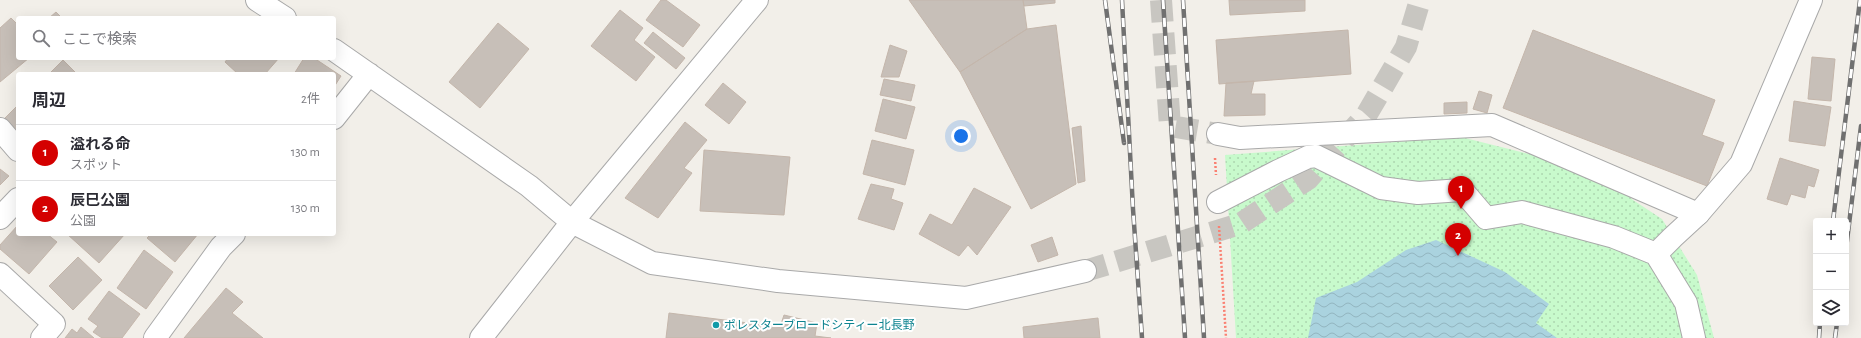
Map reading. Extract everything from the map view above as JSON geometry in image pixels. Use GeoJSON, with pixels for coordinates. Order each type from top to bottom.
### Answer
{"type":"FeatureCollection","features":[{"type":"Feature","properties":{"kind":"street"},"geometry":{"type":"LineString","coordinates":[[257,0],[282,16]]}},
{"type":"Feature","properties":{"kind":"street"},"geometry":{"type":"LineString","coordinates":[[481,338],[572,222],[757,0]]}},
{"type":"Feature","properties":{"kind":"street"},"geometry":{"type":"LineString","coordinates":[[1656,254],[1698,214],[1741,164],[1811,0]]}},
{"type":"Feature","properties":{"kind":"street"},"geometry":{"type":"LineString","coordinates":[[336,51],[529,186],[572,222],[652,263],[785,281],[966,298],[1085,271]]}},
{"type":"Feature","properties":{"kind":"street"},"geometry":{"type":"LineString","coordinates":[[336,115],[369,74]]}},
{"type":"Feature","properties":{"kind":"street"},"geometry":{"type":"LineString","coordinates":[[1218,134],[1240,138],[1492,125],[1698,214]]}},
{"type":"Feature","properties":{"kind":"street"},"geometry":{"type":"LineString","coordinates":[[0,129],[16,148]]}},
{"type":"Feature","properties":{"kind":"street"},"geometry":{"type":"LineString","coordinates":[[1218,202],[1278,171],[1308,157],[1316,156],[1381,188],[1418,193],[1462,190],[1486,218],[1522,212],[1614,237],[1656,254],[1686,303],[1694,338]]}},
{"type":"Feature","properties":{"kind":"street"},"geometry":{"type":"LineString","coordinates":[[0,218],[16,201]]}},
{"type":"Feature","properties":{"kind":"street"},"geometry":{"type":"LineString","coordinates":[[155,338],[220,247],[232,236]]}},
{"type":"Feature","properties":{"kind":"street"},"geometry":{"type":"LineString","coordinates":[[0,274],[54,324],[42,338]]}},
{"type":"Feature","properties":{"kind":"path"},"geometry":{"type":"LineString","coordinates":[[1218,134],[1215,154],[1226,338]]}},
{"type":"Feature","properties":{"kind":"green space"},"geometry":{"type":"Polygon","coordinates":[[[1461,137],[1600,172],[1633,200],[1662,219],[1697,275],[1714,338],[1236,338],[1225,155],[1461,137]]]}},
{"type":"Feature","properties":{"kind":"water"},"geometry":{"type":"Polygon","coordinates":[[[1436,240],[1505,272],[1549,304],[1536,323],[1557,338],[1308,338],[1316,298],[1357,282],[1406,250],[1436,240]]]}},
{"type":"Feature","properties":{"kind":"building"},"geometry":{"type":"Polygon","coordinates":[[[661,0],[666,0],[700,25],[683,47],[646,20],[661,0]]]}},
{"type":"Feature","properties":{"kind":"building"},"geometry":{"type":"Polygon","coordinates":[[[909,0],[1023,0],[1027,29],[960,72],[909,0]]]}},
{"type":"Feature","properties":{"kind":"building"},"geometry":{"type":"Polygon","coordinates":[[[1023,0],[1055,0],[1055,3],[1024,6],[1023,0]]]}},
{"type":"Feature","properties":{"kind":"building"},"geometry":{"type":"Polygon","coordinates":[[[1229,0],[1305,0],[1305,11],[1230,15],[1229,0]]]}},
{"type":"Feature","properties":{"kind":"building"},"geometry":{"type":"Polygon","coordinates":[[[620,10],[643,28],[634,40],[655,57],[636,81],[591,46],[620,10]]]}},
{"type":"Feature","properties":{"kind":"building"},"geometry":{"type":"Polygon","coordinates":[[[56,12],[60,16],[51,16],[56,12]]]}},
{"type":"Feature","properties":{"kind":"building"},"geometry":{"type":"Polygon","coordinates":[[[11,18],[16,23],[16,60],[27,60],[0,82],[0,28],[11,18]]]}},
{"type":"Feature","properties":{"kind":"building"},"geometry":{"type":"Polygon","coordinates":[[[498,23],[529,49],[480,108],[449,82],[498,23]]]}},
{"type":"Feature","properties":{"kind":"building"},"geometry":{"type":"Polygon","coordinates":[[[1056,25],[1076,184],[1031,209],[960,72],[1027,29],[1056,25]]]}},
{"type":"Feature","properties":{"kind":"building"},"geometry":{"type":"Polygon","coordinates":[[[1348,30],[1351,74],[1219,84],[1216,40],[1348,30]]]}},
{"type":"Feature","properties":{"kind":"building"},"geometry":{"type":"Polygon","coordinates":[[[1533,30],[1715,100],[1702,135],[1724,143],[1707,186],[1503,108],[1533,30]]]}},
{"type":"Feature","properties":{"kind":"building"},"geometry":{"type":"Polygon","coordinates":[[[653,32],[685,58],[676,69],[644,43],[653,32]]]}},
{"type":"Feature","properties":{"kind":"building"},"geometry":{"type":"Polygon","coordinates":[[[890,45],[907,51],[899,77],[881,77],[890,45]]]}},
{"type":"Feature","properties":{"kind":"building"},"geometry":{"type":"Polygon","coordinates":[[[1812,57],[1835,59],[1831,101],[1808,99],[1812,57]]]}},
{"type":"Feature","properties":{"kind":"building"},"geometry":{"type":"Polygon","coordinates":[[[63,60],[75,72],[51,72],[63,60]]]}},
{"type":"Feature","properties":{"kind":"building"},"geometry":{"type":"Polygon","coordinates":[[[226,60],[277,60],[267,72],[236,72],[225,62],[226,60]]]}},
{"type":"Feature","properties":{"kind":"building"},"geometry":{"type":"Polygon","coordinates":[[[303,60],[317,60],[335,72],[295,72],[303,60]]]}},
{"type":"Feature","properties":{"kind":"building"},"geometry":{"type":"Polygon","coordinates":[[[336,73],[341,76],[336,84],[336,73]]]}},
{"type":"Feature","properties":{"kind":"building"},"geometry":{"type":"Polygon","coordinates":[[[884,79],[915,85],[911,101],[880,95],[884,79]]]}},
{"type":"Feature","properties":{"kind":"building"},"geometry":{"type":"Polygon","coordinates":[[[1254,81],[1251,94],[1265,94],[1265,115],[1224,116],[1226,83],[1254,81]]]}},
{"type":"Feature","properties":{"kind":"building"},"geometry":{"type":"Polygon","coordinates":[[[723,83],[746,102],[729,124],[705,105],[723,83]]]}},
{"type":"Feature","properties":{"kind":"building"},"geometry":{"type":"Polygon","coordinates":[[[1479,91],[1492,95],[1487,113],[1473,109],[1479,91]]]}},
{"type":"Feature","properties":{"kind":"building"},"geometry":{"type":"Polygon","coordinates":[[[883,99],[915,107],[906,139],[875,131],[883,99]]]}},
{"type":"Feature","properties":{"kind":"building"},"geometry":{"type":"Polygon","coordinates":[[[1794,101],[1831,107],[1825,146],[1789,141],[1794,101]]]}},
{"type":"Feature","properties":{"kind":"building"},"geometry":{"type":"Polygon","coordinates":[[[1467,102],[1467,113],[1444,114],[1444,103],[1467,102]]]}},
{"type":"Feature","properties":{"kind":"building"},"geometry":{"type":"Polygon","coordinates":[[[16,107],[16,130],[5,118],[16,107]]]}},
{"type":"Feature","properties":{"kind":"building"},"geometry":{"type":"Polygon","coordinates":[[[685,122],[707,140],[684,168],[692,173],[658,218],[625,198],[685,122]]]}},
{"type":"Feature","properties":{"kind":"building"},"geometry":{"type":"Polygon","coordinates":[[[1081,126],[1085,181],[1078,183],[1072,128],[1081,126]]]}},
{"type":"Feature","properties":{"kind":"building"},"geometry":{"type":"Polygon","coordinates":[[[872,140],[914,150],[905,185],[863,174],[872,140]]]}},
{"type":"Feature","properties":{"kind":"building"},"geometry":{"type":"Polygon","coordinates":[[[704,150],[790,157],[784,215],[700,211],[704,150]]]}},
{"type":"Feature","properties":{"kind":"building"},"geometry":{"type":"Polygon","coordinates":[[[1780,158],[1819,170],[1814,187],[1808,185],[1805,198],[1791,194],[1787,205],[1767,199],[1780,158]]]}},
{"type":"Feature","properties":{"kind":"building"},"geometry":{"type":"Polygon","coordinates":[[[0,169],[9,176],[0,185],[0,169]]]}},
{"type":"Feature","properties":{"kind":"building"},"geometry":{"type":"Polygon","coordinates":[[[871,184],[894,189],[891,199],[903,203],[894,230],[858,219],[871,184]]]}},
{"type":"Feature","properties":{"kind":"building"},"geometry":{"type":"Polygon","coordinates":[[[974,188],[1011,207],[977,255],[968,245],[959,256],[919,234],[930,214],[952,225],[974,188]]]}},
{"type":"Feature","properties":{"kind":"building"},"geometry":{"type":"Polygon","coordinates":[[[16,227],[16,236],[50,236],[57,242],[29,274],[0,249],[0,245],[16,227]]]}},
{"type":"Feature","properties":{"kind":"building"},"geometry":{"type":"Polygon","coordinates":[[[69,236],[123,236],[99,263],[69,236]]]}},
{"type":"Feature","properties":{"kind":"building"},"geometry":{"type":"Polygon","coordinates":[[[149,236],[196,236],[175,262],[147,238],[149,236]]]}},
{"type":"Feature","properties":{"kind":"building"},"geometry":{"type":"Polygon","coordinates":[[[1052,237],[1058,255],[1038,262],[1031,245],[1052,237]]]}},
{"type":"Feature","properties":{"kind":"building"},"geometry":{"type":"Polygon","coordinates":[[[144,250],[173,272],[146,309],[117,288],[144,250]]]}},
{"type":"Feature","properties":{"kind":"building"},"geometry":{"type":"Polygon","coordinates":[[[78,257],[102,280],[73,310],[49,286],[78,257]]]}},
{"type":"Feature","properties":{"kind":"building"},"geometry":{"type":"Polygon","coordinates":[[[226,288],[243,302],[232,313],[263,338],[184,338],[226,288]]]}},
{"type":"Feature","properties":{"kind":"building"},"geometry":{"type":"Polygon","coordinates":[[[109,291],[140,314],[122,338],[102,338],[93,332],[98,326],[88,319],[109,291]]]}},
{"type":"Feature","properties":{"kind":"building","name":"ポレスターブロードシティー北長野"},"geometry":{"type":"Polygon","coordinates":[[[669,313],[780,327],[784,315],[817,323],[815,336],[831,338],[666,338],[669,313]]]}},
{"type":"Feature","properties":{"kind":"building"},"geometry":{"type":"Polygon","coordinates":[[[1098,318],[1100,338],[1024,338],[1023,327],[1098,318]]]}},
{"type":"Feature","properties":{"kind":"building"},"geometry":{"type":"Polygon","coordinates":[[[81,327],[94,338],[65,338],[72,329],[77,333],[81,327]]]}},
{"type":"Feature","properties":{"kind":"tunnel"},"geometry":{"type":"LineString","coordinates":[[1161,0],[1170,126],[1218,134]]}},
{"type":"Feature","properties":{"kind":"tunnel"},"geometry":{"type":"LineString","coordinates":[[1085,271],[1240,224],[1308,179],[1367,114],[1406,47],[1420,0]]}},
{"type":"Feature","properties":{"kind":"railway"},"geometry":{"type":"LineString","coordinates":[[1105,0],[1124,143]]}},
{"type":"Feature","properties":{"kind":"railway"},"geometry":{"type":"LineString","coordinates":[[1122,0],[1133,209],[1142,338]]}},
{"type":"Feature","properties":{"kind":"railway"},"geometry":{"type":"LineString","coordinates":[[1163,0],[1185,338]]}},
{"type":"Feature","properties":{"kind":"railway"},"geometry":{"type":"LineString","coordinates":[[1183,0],[1204,338]]}},
{"type":"Feature","properties":{"kind":"railway"},"geometry":{"type":"LineString","coordinates":[[1833,218],[1860,0]]}},
{"type":"Feature","properties":{"kind":"railway"},"geometry":{"type":"LineString","coordinates":[[1849,224],[1861,126]]}},
{"type":"Feature","properties":{"kind":"railway"},"geometry":{"type":"LineString","coordinates":[[1819,338],[1820,326]]}},
{"type":"Feature","properties":{"kind":"railway"},"geometry":{"type":"LineString","coordinates":[[1835,338],[1837,326]]}},
{"type":"Feature","properties":{"kind":"place","name":"溢れる命"},"geometry":{"type":"Point","coordinates":[1461,209]}},
{"type":"Feature","properties":{"kind":"place","name":"辰巳公園"},"geometry":{"type":"Point","coordinates":[1458,256]}},
{"type":"Feature","properties":{"kind":"place","name":"ポレスターブロードシティー北長野"},"geometry":{"type":"Point","coordinates":[716,325]}}]}
